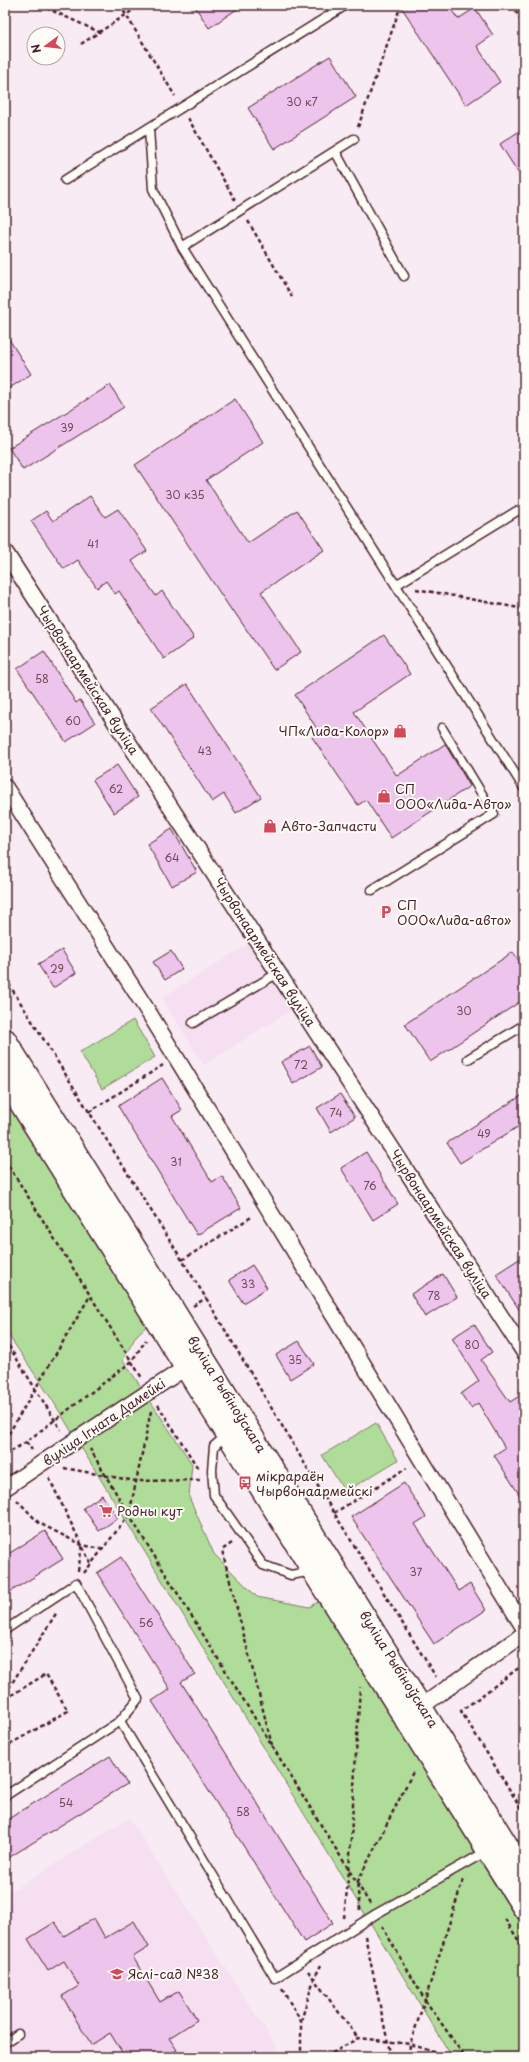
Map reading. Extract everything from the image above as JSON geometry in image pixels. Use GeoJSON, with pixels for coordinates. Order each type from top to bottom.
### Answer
{"type":"FeatureCollection","features":[{"type":"Feature","properties":{"kind":"main road","name":"вуліца Рыбіноўскага"},"geometry":{"type":"LineString","coordinates":[[5,1040],[169,1321]]}},
{"type":"Feature","properties":{"kind":"main road","name":"вуліца Рыбіноўскага"},"geometry":{"type":"LineString","coordinates":[[5,1078],[169,1321],[236,1428],[422,1706],[524,1873]]}},
{"type":"Feature","properties":{"kind":"main road","name":"вуліца Рыбіноўскага"},"geometry":{"type":"LineString","coordinates":[[236,1428],[313,1570],[524,1908]]}},
{"type":"Feature","properties":{"kind":"street","name":"Чырвонаармейская вуліца"},"geometry":{"type":"LineString","coordinates":[[5,552],[524,1352]]}},
{"type":"Feature","properties":{"kind":"street"},"geometry":{"type":"LineString","coordinates":[[5,787],[176,1058],[524,1628]]}},
{"type":"Feature","properties":{"kind":"street","name":"вуліца Ігната Дамейкі"},"geometry":{"type":"LineString","coordinates":[[6,1488],[69,1444],[195,1362]]}},
{"type":"Feature","properties":{"kind":"street"},"geometry":{"type":"LineString","coordinates":[[422,1706],[524,1634]]}},
{"type":"Feature","properties":{"kind":"lane"},"geometry":{"type":"LineString","coordinates":[[65,180],[346,5]]}},
{"type":"Feature","properties":{"kind":"lane"},"geometry":{"type":"LineString","coordinates":[[149,128],[153,189],[182,247],[524,788]]}},
{"type":"Feature","properties":{"kind":"lane"},"geometry":{"type":"LineString","coordinates":[[182,247],[354,139]]}},
{"type":"Feature","properties":{"kind":"lane"},"geometry":{"type":"LineString","coordinates":[[335,151],[404,276]]}},
{"type":"Feature","properties":{"kind":"lane"},"geometry":{"type":"LineString","coordinates":[[396,585],[517,511]]}},
{"type":"Feature","properties":{"kind":"lane"},"geometry":{"type":"LineString","coordinates":[[372,890],[494,814],[442,728]]}},
{"type":"Feature","properties":{"kind":"lane"},"geometry":{"type":"LineString","coordinates":[[193,1023],[278,973]]}},
{"type":"Feature","properties":{"kind":"lane"},"geometry":{"type":"LineString","coordinates":[[468,1059],[524,1025]]}},
{"type":"Feature","properties":{"kind":"lane"},"geometry":{"type":"LineString","coordinates":[[236,1428],[214,1446],[212,1470],[214,1495],[263,1565],[290,1575],[313,1570]]}},
{"type":"Feature","properties":{"kind":"lane"},"geometry":{"type":"LineString","coordinates":[[5,1630],[76,1583],[138,1699],[120,1721],[5,1796]]}},
{"type":"Feature","properties":{"kind":"lane"},"geometry":{"type":"LineString","coordinates":[[120,1721],[275,1978],[376,1914],[488,1850]]}},
{"type":"Feature","properties":{"kind":"lane"},"geometry":{"type":"LineString","coordinates":[[5,2043],[18,2034]]}},
{"type":"Feature","properties":{"kind":"path"},"geometry":{"type":"LineString","coordinates":[[40,5],[99,32]]}},
{"type":"Feature","properties":{"kind":"path"},"geometry":{"type":"LineString","coordinates":[[120,5],[182,107],[292,297]]}},
{"type":"Feature","properties":{"kind":"path"},"geometry":{"type":"LineString","coordinates":[[81,44],[141,5]]}},
{"type":"Feature","properties":{"kind":"path"},"geometry":{"type":"LineString","coordinates":[[354,139],[401,5]]}},
{"type":"Feature","properties":{"kind":"path"},"geometry":{"type":"LineString","coordinates":[[512,5],[524,25]]}},
{"type":"Feature","properties":{"kind":"path"},"geometry":{"type":"LineString","coordinates":[[396,585],[524,609]]}},
{"type":"Feature","properties":{"kind":"path"},"geometry":{"type":"LineString","coordinates":[[5,978],[206,1298],[334,1513],[436,1677],[442,1674]]}},
{"type":"Feature","properties":{"kind":"path"},"geometry":{"type":"LineString","coordinates":[[89,1112],[176,1058]]}},
{"type":"Feature","properties":{"kind":"path"},"geometry":{"type":"LineString","coordinates":[[5,1160],[150,1391]]}},
{"type":"Feature","properties":{"kind":"path"},"geometry":{"type":"LineString","coordinates":[[182,1260],[267,1208]]}},
{"type":"Feature","properties":{"kind":"path"},"geometry":{"type":"LineString","coordinates":[[5,1440],[90,1296]]}},
{"type":"Feature","properties":{"kind":"path"},"geometry":{"type":"LineString","coordinates":[[6,1454],[26,1442],[131,1362],[151,1332],[206,1298]]}},
{"type":"Feature","properties":{"kind":"path"},"geometry":{"type":"LineString","coordinates":[[5,1340],[69,1444]]}},
{"type":"Feature","properties":{"kind":"path"},"geometry":{"type":"LineString","coordinates":[[76,1583],[129,1515],[150,1411],[157,1404],[200,1472]]}},
{"type":"Feature","properties":{"kind":"path"},"geometry":{"type":"LineString","coordinates":[[82,1436],[129,1515],[376,1914],[425,2000],[465,2057]]}},
{"type":"Feature","properties":{"kind":"path"},"geometry":{"type":"LineString","coordinates":[[26,1442],[42,1464],[91,1564]]}},
{"type":"Feature","properties":{"kind":"path"},"geometry":{"type":"LineString","coordinates":[[334,1513],[421,1460]]}},
{"type":"Feature","properties":{"kind":"path"},"geometry":{"type":"LineString","coordinates":[[42,1464],[136,1481],[213,1480]]}},
{"type":"Feature","properties":{"kind":"path"},"geometry":{"type":"LineString","coordinates":[[6,1488],[39,1523],[82,1546],[102,1549]]}},
{"type":"Feature","properties":{"kind":"path"},"geometry":{"type":"LineString","coordinates":[[243,1536],[222,1550],[272,1747]]}},
{"type":"Feature","properties":{"kind":"path"},"geometry":{"type":"LineString","coordinates":[[76,1583],[82,1546]]}},
{"type":"Feature","properties":{"kind":"path"},"geometry":{"type":"LineString","coordinates":[[5,1694],[59,1609]]}},
{"type":"Feature","properties":{"kind":"path"},"geometry":{"type":"LineString","coordinates":[[524,1664],[461,1710],[524,1813]]}},
{"type":"Feature","properties":{"kind":"path"},"geometry":{"type":"LineString","coordinates":[[5,1699],[46,1674],[68,1710],[5,1747]]}},
{"type":"Feature","properties":{"kind":"path"},"geometry":{"type":"LineString","coordinates":[[342,1935],[349,1871],[360,1687]]}},
{"type":"Feature","properties":{"kind":"path"},"geometry":{"type":"LineString","coordinates":[[391,2057],[362,1923],[357,1883],[413,1772]]}},
{"type":"Feature","properties":{"kind":"path"},"geometry":{"type":"LineString","coordinates":[[409,2057],[410,2044],[469,1861]]}},
{"type":"Feature","properties":{"kind":"path"},"geometry":{"type":"LineString","coordinates":[[301,2057],[301,2021],[314,1979],[332,1942]]}},
{"type":"Feature","properties":{"kind":"path"},"geometry":{"type":"LineString","coordinates":[[301,1961],[358,2038]]}},
{"type":"Feature","properties":{"kind":"path"},"geometry":{"type":"LineString","coordinates":[[275,1978],[301,2021]]}},
{"type":"Feature","properties":{"kind":"path"},"geometry":{"type":"LineString","coordinates":[[326,2057],[358,2038],[410,2044],[449,2057]]}},
{"type":"Feature","properties":{"kind":"shaded area"},"geometry":{"type":"Polygon","coordinates":[[[251,942],[293,1009],[204,1065],[162,998],[251,942]]]}},
{"type":"Feature","properties":{"kind":"shaded area","name":"Яслі-сад №38"},"geometry":{"type":"Polygon","coordinates":[[[129,1818],[283,2057],[7,2057],[5,2053],[5,1895],[129,1818]]]}},
{"type":"Feature","properties":{"kind":"green space"},"geometry":{"type":"Polygon","coordinates":[[[133,1020],[155,1057],[102,1089],[80,1052],[133,1020]]]}},
{"type":"Feature","properties":{"kind":"green space"},"geometry":{"type":"Polygon","coordinates":[[[5,1083],[155,1318],[136,1336],[123,1360],[192,1464],[189,1497],[214,1554],[257,1597],[310,1607],[327,1596],[524,1911],[524,2057],[452,2057],[53,1401],[5,1330],[5,1083]]]}},
{"type":"Feature","properties":{"kind":"green space"},"geometry":{"type":"Polygon","coordinates":[[[376,1423],[398,1460],[345,1492],[322,1455],[376,1423]]]}},
{"type":"Feature","properties":{"kind":"building"},"geometry":{"type":"Polygon","coordinates":[[[194,5],[243,5],[209,28],[194,5]]]}},
{"type":"Feature","properties":{"kind":"building"},"geometry":{"type":"Polygon","coordinates":[[[400,5],[448,5],[458,19],[475,8],[493,35],[477,46],[500,82],[466,105],[400,5]]]}},
{"type":"Feature","properties":{"kind":"building"},"geometry":{"type":"Polygon","coordinates":[[[330,56],[356,97],[274,149],[248,108],[330,56]]]}},
{"type":"Feature","properties":{"kind":"building"},"geometry":{"type":"Polygon","coordinates":[[[524,128],[524,182],[500,144],[524,128]]]}},
{"type":"Feature","properties":{"kind":"building"},"geometry":{"type":"Polygon","coordinates":[[[5,333],[31,374],[5,391],[5,333]]]}},
{"type":"Feature","properties":{"kind":"building"},"geometry":{"type":"Polygon","coordinates":[[[110,385],[124,407],[23,470],[9,448],[110,385]]]}},
{"type":"Feature","properties":{"kind":"building"},"geometry":{"type":"Polygon","coordinates":[[[235,399],[263,442],[206,480],[248,543],[297,510],[324,550],[261,592],[301,652],[274,670],[233,610],[232,611],[135,465],[235,399]]]}},
{"type":"Feature","properties":{"kind":"building"},"geometry":{"type":"Polygon","coordinates":[[[90,496],[105,517],[118,509],[147,551],[132,561],[156,596],[162,591],[194,638],[164,659],[119,591],[115,594],[106,581],[97,588],[78,560],[64,569],[31,521],[46,511],[53,521],[90,496]]]}},
{"type":"Feature","properties":{"kind":"building"},"geometry":{"type":"Polygon","coordinates":[[[384,635],[410,674],[354,712],[397,776],[445,744],[470,786],[391,838],[366,800],[358,805],[312,737],[319,732],[295,695],[384,635]]]}},
{"type":"Feature","properties":{"kind":"building"},"geometry":{"type":"Polygon","coordinates":[[[44,651],[76,703],[80,700],[95,723],[66,742],[17,669],[44,651]]]}},
{"type":"Feature","properties":{"kind":"building"},"geometry":{"type":"Polygon","coordinates":[[[187,684],[261,797],[236,813],[224,794],[212,802],[151,708],[187,684]]]}},
{"type":"Feature","properties":{"kind":"building"},"geometry":{"type":"Polygon","coordinates":[[[117,765],[138,797],[114,813],[93,780],[117,765]]]}},
{"type":"Feature","properties":{"kind":"building"},"geometry":{"type":"Polygon","coordinates":[[[172,829],[197,872],[172,886],[147,844],[172,829]]]}},
{"type":"Feature","properties":{"kind":"building"},"geometry":{"type":"Polygon","coordinates":[[[62,950],[76,973],[53,988],[38,964],[62,950]]]}},
{"type":"Feature","properties":{"kind":"building"},"geometry":{"type":"Polygon","coordinates":[[[171,951],[182,969],[165,980],[153,962],[171,951]]]}},
{"type":"Feature","properties":{"kind":"building"},"geometry":{"type":"Polygon","coordinates":[[[513,952],[524,968],[524,999],[430,1062],[405,1024],[513,952]]]}},
{"type":"Feature","properties":{"kind":"building"},"geometry":{"type":"Polygon","coordinates":[[[310,1046],[322,1067],[293,1084],[281,1062],[310,1046]]]}},
{"type":"Feature","properties":{"kind":"building"},"geometry":{"type":"Polygon","coordinates":[[[162,1078],[182,1110],[172,1116],[212,1182],[222,1176],[241,1208],[197,1235],[118,1106],[162,1078]]]}},
{"type":"Feature","properties":{"kind":"building"},"geometry":{"type":"Polygon","coordinates":[[[340,1094],[355,1117],[331,1132],[317,1108],[340,1094]]]}},
{"type":"Feature","properties":{"kind":"building"},"geometry":{"type":"Polygon","coordinates":[[[524,1094],[524,1123],[460,1163],[447,1143],[524,1094]]]}},
{"type":"Feature","properties":{"kind":"building"},"geometry":{"type":"Polygon","coordinates":[[[366,1152],[398,1204],[373,1220],[341,1168],[366,1152]]]}},
{"type":"Feature","properties":{"kind":"building"},"geometry":{"type":"Polygon","coordinates":[[[524,1256],[524,1317],[496,1274],[524,1256]]]}},
{"type":"Feature","properties":{"kind":"building"},"geometry":{"type":"Polygon","coordinates":[[[252,1265],[267,1288],[243,1303],[229,1280],[252,1265]]]}},
{"type":"Feature","properties":{"kind":"building"},"geometry":{"type":"Polygon","coordinates":[[[443,1274],[457,1297],[425,1317],[411,1294],[443,1274]]]}},
{"type":"Feature","properties":{"kind":"building"},"geometry":{"type":"Polygon","coordinates":[[[474,1324],[492,1352],[481,1360],[510,1402],[524,1393],[524,1502],[494,1455],[505,1448],[478,1403],[471,1408],[461,1394],[479,1381],[452,1338],[474,1324]]]}},
{"type":"Feature","properties":{"kind":"building"},"geometry":{"type":"Polygon","coordinates":[[[299,1341],[314,1364],[290,1379],[276,1355],[299,1341]]]}},
{"type":"Feature","properties":{"kind":"building"},"geometry":{"type":"Polygon","coordinates":[[[404,1483],[426,1517],[415,1524],[459,1591],[470,1584],[486,1610],[434,1644],[351,1517],[404,1483]]]}},
{"type":"Feature","properties":{"kind":"building"},"geometry":{"type":"Polygon","coordinates":[[[102,1495],[118,1518],[99,1531],[83,1508],[102,1495]]]}},
{"type":"Feature","properties":{"kind":"building"},"geometry":{"type":"Polygon","coordinates":[[[45,1531],[63,1559],[5,1595],[5,1556],[45,1531]]]}},
{"type":"Feature","properties":{"kind":"building"},"geometry":{"type":"Polygon","coordinates":[[[121,1557],[195,1674],[181,1682],[333,1923],[304,1942],[152,1701],[170,1689],[97,1573],[121,1557]]]}},
{"type":"Feature","properties":{"kind":"building"},"geometry":{"type":"Polygon","coordinates":[[[110,1756],[127,1784],[5,1860],[5,1821],[110,1756]]]}},
{"type":"Feature","properties":{"kind":"building"},"geometry":{"type":"Polygon","coordinates":[[[94,1918],[105,1938],[134,1921],[149,1947],[133,1957],[160,2002],[179,1991],[197,2020],[169,2038],[177,2050],[166,2057],[125,2057],[110,2033],[91,2045],[62,1996],[79,1986],[64,1961],[48,1971],[28,1939],[55,1922],[64,1936],[94,1918]]]}},
{"type":"Feature","properties":{"kind":"place","name":"ЧП«Лида-Колор»"},"geometry":{"type":"Point","coordinates":[400,731]}},
{"type":"Feature","properties":{"kind":"place","name":"СП ООО«Лида-Авто»"},"geometry":{"type":"Point","coordinates":[384,796]}},
{"type":"Feature","properties":{"kind":"place","name":"Авто-Запчасти"},"geometry":{"type":"Point","coordinates":[270,826]}},
{"type":"Feature","properties":{"kind":"place","name":"СП ООО«Лида-авто»"},"geometry":{"type":"Point","coordinates":[386,912]}},
{"type":"Feature","properties":{"kind":"place","name":"мікрараён Чырвонаармейскі"},"geometry":{"type":"Point","coordinates":[245,1483]}},
{"type":"Feature","properties":{"kind":"place","name":"Родны кут"},"geometry":{"type":"Point","coordinates":[106,1511]}},
{"type":"Feature","properties":{"kind":"place","name":"Яслі-сад №38"},"geometry":{"type":"Point","coordinates":[117,1974]}}]}
